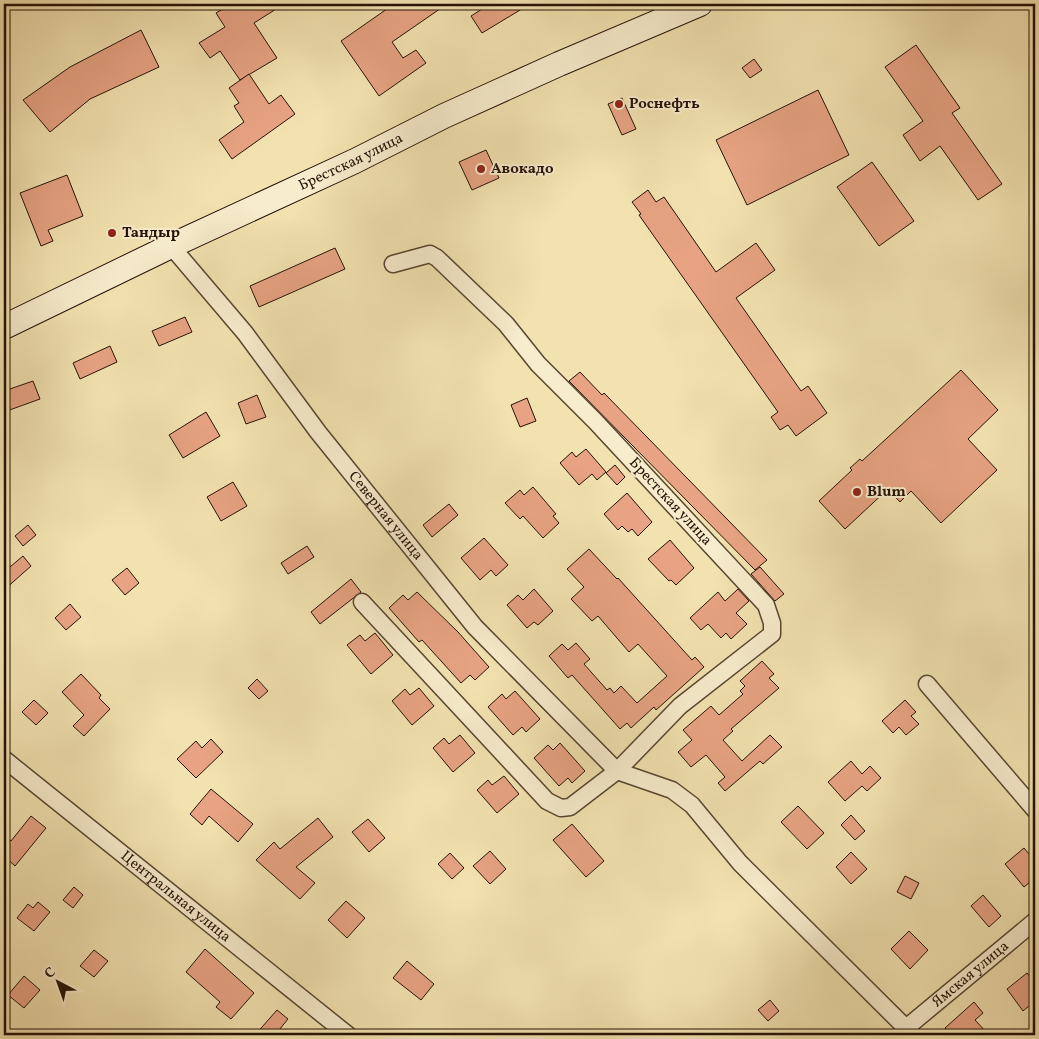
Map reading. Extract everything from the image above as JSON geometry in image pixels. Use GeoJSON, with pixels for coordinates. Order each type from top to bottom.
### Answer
{"type":"FeatureCollection","features":[{"type":"Feature","properties":{"kind":"main road","name":"Брестская улица"},"geometry":{"type":"LineString","coordinates":[[4,327],[171,246],[356,161],[444,116],[559,64],[700,4]]}},
{"type":"Feature","properties":{"kind":"street","name":"Северная улица"},"geometry":{"type":"LineString","coordinates":[[171,246],[244,333],[318,432],[475,627],[615,773]]}},
{"type":"Feature","properties":{"kind":"street","name":"Брестская улица"},"geometry":{"type":"LineString","coordinates":[[393,264],[430,254],[437,258],[506,324],[538,364],[595,421],[766,605],[772,623],[772,634],[680,706],[615,773]]}},
{"type":"Feature","properties":{"kind":"street"},"geometry":{"type":"LineString","coordinates":[[362,602],[547,801],[561,808],[570,807],[615,773],[672,790],[692,806],[740,863],[909,1031]]}},
{"type":"Feature","properties":{"kind":"street"},"geometry":{"type":"LineString","coordinates":[[927,684],[1035,810]]}},
{"type":"Feature","properties":{"kind":"street","name":"Центральная улица"},"geometry":{"type":"LineString","coordinates":[[4,759],[348,1035]]}},
{"type":"Feature","properties":{"kind":"street","name":"Ямская улица"},"geometry":{"type":"LineString","coordinates":[[909,1031],[1035,921]]}},
{"type":"Feature","properties":{"kind":"building"},"geometry":{"type":"Polygon","coordinates":[[[231,4],[284,4],[254,23],[277,58],[240,80],[220,51],[210,58],[199,43],[225,27],[216,13],[231,4]]]}},
{"type":"Feature","properties":{"kind":"building"},"geometry":{"type":"Polygon","coordinates":[[[394,4],[447,4],[392,42],[403,58],[416,50],[426,63],[379,96],[341,41],[394,4]]]}},
{"type":"Feature","properties":{"kind":"building"},"geometry":{"type":"Polygon","coordinates":[[[490,4],[530,4],[482,33],[471,16],[490,4]]]}},
{"type":"Feature","properties":{"kind":"building"},"geometry":{"type":"Polygon","coordinates":[[[141,30],[159,67],[90,99],[50,132],[23,100],[70,67],[141,30]]]}},
{"type":"Feature","properties":{"kind":"building"},"geometry":{"type":"Polygon","coordinates":[[[916,45],[960,108],[952,113],[1002,184],[978,200],[940,146],[920,161],[903,135],[923,121],[885,67],[916,45]]]}},
{"type":"Feature","properties":{"kind":"building"},"geometry":{"type":"Polygon","coordinates":[[[754,59],[762,70],[750,78],[742,68],[754,59]]]}},
{"type":"Feature","properties":{"kind":"building"},"geometry":{"type":"Polygon","coordinates":[[[249,74],[269,104],[281,95],[295,114],[232,159],[219,140],[244,122],[234,106],[239,103],[229,88],[249,74]]]}},
{"type":"Feature","properties":{"kind":"building"},"geometry":{"type":"Polygon","coordinates":[[[818,90],[849,155],[747,205],[716,140],[818,90]]]}},
{"type":"Feature","properties":{"kind":"building"},"geometry":{"type":"Polygon","coordinates":[[[622,98],[636,129],[622,135],[608,104],[622,98]]]}},
{"type":"Feature","properties":{"kind":"building"},"geometry":{"type":"Polygon","coordinates":[[[486,150],[499,178],[472,190],[459,162],[486,150]]]}},
{"type":"Feature","properties":{"kind":"building"},"geometry":{"type":"Polygon","coordinates":[[[872,162],[914,221],[879,246],[837,187],[872,162]]]}},
{"type":"Feature","properties":{"kind":"building"},"geometry":{"type":"Polygon","coordinates":[[[67,175],[83,216],[48,230],[53,241],[41,246],[20,193],[67,175]]]}},
{"type":"Feature","properties":{"kind":"building"},"geometry":{"type":"Polygon","coordinates":[[[648,190],[656,202],[664,197],[716,272],[756,243],[775,270],[736,298],[801,391],[808,386],[827,413],[796,436],[788,425],[780,430],[771,417],[778,412],[639,215],[641,214],[632,202],[648,190]]]}},
{"type":"Feature","properties":{"kind":"building"},"geometry":{"type":"Polygon","coordinates":[[[335,248],[345,269],[259,307],[250,286],[335,248]]]}},
{"type":"Feature","properties":{"kind":"building"},"geometry":{"type":"Polygon","coordinates":[[[185,317],[192,332],[159,346],[152,331],[185,317]]]}},
{"type":"Feature","properties":{"kind":"building"},"geometry":{"type":"Polygon","coordinates":[[[110,346],[117,362],[80,379],[73,363],[110,346]]]}},
{"type":"Feature","properties":{"kind":"building"},"geometry":{"type":"Polygon","coordinates":[[[961,370],[998,410],[968,439],[997,470],[941,523],[911,491],[900,502],[888,489],[845,529],[819,501],[852,470],[850,468],[860,459],[862,461],[961,370]]]}},
{"type":"Feature","properties":{"kind":"building"},"geometry":{"type":"Polygon","coordinates":[[[580,372],[602,395],[604,393],[767,560],[755,570],[569,381],[580,372]]]}},
{"type":"Feature","properties":{"kind":"building"},"geometry":{"type":"Polygon","coordinates":[[[33,381],[40,399],[4,412],[4,391],[33,381]]]}},
{"type":"Feature","properties":{"kind":"building"},"geometry":{"type":"Polygon","coordinates":[[[257,395],[266,417],[246,424],[238,403],[257,395]]]}},
{"type":"Feature","properties":{"kind":"building"},"geometry":{"type":"Polygon","coordinates":[[[527,398],[536,421],[520,427],[511,405],[527,398]]]}},
{"type":"Feature","properties":{"kind":"building"},"geometry":{"type":"Polygon","coordinates":[[[206,412],[220,436],[183,458],[169,435],[206,412]]]}},
{"type":"Feature","properties":{"kind":"building"},"geometry":{"type":"Polygon","coordinates":[[[586,449],[606,472],[597,480],[592,474],[579,485],[560,463],[572,452],[576,457],[586,449]]]}},
{"type":"Feature","properties":{"kind":"building"},"geometry":{"type":"Polygon","coordinates":[[[615,465],[625,477],[617,485],[606,473],[615,465]]]}},
{"type":"Feature","properties":{"kind":"building"},"geometry":{"type":"Polygon","coordinates":[[[233,482],[247,506],[221,521],[207,497],[233,482]]]}},
{"type":"Feature","properties":{"kind":"building"},"geometry":{"type":"Polygon","coordinates":[[[533,487],[556,514],[553,516],[559,523],[543,538],[523,516],[520,519],[505,503],[520,490],[524,495],[533,487]]]}},
{"type":"Feature","properties":{"kind":"building"},"geometry":{"type":"Polygon","coordinates":[[[627,493],[652,522],[638,536],[632,529],[628,532],[622,526],[618,530],[604,514],[627,493]]]}},
{"type":"Feature","properties":{"kind":"building"},"geometry":{"type":"Polygon","coordinates":[[[449,504],[458,515],[432,537],[423,525],[449,504]]]}},
{"type":"Feature","properties":{"kind":"building"},"geometry":{"type":"Polygon","coordinates":[[[28,525],[36,535],[23,546],[15,536],[28,525]]]}},
{"type":"Feature","properties":{"kind":"building"},"geometry":{"type":"Polygon","coordinates":[[[484,538],[508,565],[496,576],[491,570],[480,580],[461,558],[484,538]]]}},
{"type":"Feature","properties":{"kind":"building"},"geometry":{"type":"Polygon","coordinates":[[[670,540],[694,568],[676,585],[671,580],[669,581],[648,559],[670,540]]]}},
{"type":"Feature","properties":{"kind":"building"},"geometry":{"type":"Polygon","coordinates":[[[307,546],[314,557],[288,574],[281,563],[307,546]]]}},
{"type":"Feature","properties":{"kind":"building"},"geometry":{"type":"Polygon","coordinates":[[[589,549],[618,578],[692,660],[695,657],[704,667],[656,710],[654,707],[631,728],[627,723],[620,729],[572,675],[568,678],[549,656],[562,644],[568,650],[576,643],[590,659],[584,664],[607,690],[610,688],[614,693],[621,686],[637,703],[667,676],[638,644],[629,652],[598,616],[592,621],[571,599],[584,587],[567,569],[589,549]]]}},
{"type":"Feature","properties":{"kind":"building"},"geometry":{"type":"Polygon","coordinates":[[[23,556],[31,566],[4,590],[4,572],[23,556]]]}},
{"type":"Feature","properties":{"kind":"building"},"geometry":{"type":"Polygon","coordinates":[[[760,567],[784,594],[775,601],[751,574],[760,567]]]}},
{"type":"Feature","properties":{"kind":"building"},"geometry":{"type":"Polygon","coordinates":[[[127,568],[139,583],[125,595],[112,580],[127,568]]]}},
{"type":"Feature","properties":{"kind":"building"},"geometry":{"type":"Polygon","coordinates":[[[351,579],[361,592],[320,624],[311,612],[351,579]]]}},
{"type":"Feature","properties":{"kind":"building"},"geometry":{"type":"Polygon","coordinates":[[[534,589],[553,611],[538,625],[534,622],[527,628],[507,605],[518,595],[523,600],[534,589]]]}},
{"type":"Feature","properties":{"kind":"building"},"geometry":{"type":"Polygon","coordinates":[[[738,589],[749,601],[736,613],[747,624],[731,639],[726,633],[721,638],[708,624],[701,630],[690,618],[718,592],[725,601],[738,589]]]}},
{"type":"Feature","properties":{"kind":"building"},"geometry":{"type":"Polygon","coordinates":[[[417,592],[458,632],[489,667],[475,680],[470,675],[461,683],[422,640],[419,642],[389,608],[403,595],[408,600],[417,592]]]}},
{"type":"Feature","properties":{"kind":"building"},"geometry":{"type":"Polygon","coordinates":[[[70,604],[81,617],[66,630],[55,618],[70,604]]]}},
{"type":"Feature","properties":{"kind":"building"},"geometry":{"type":"Polygon","coordinates":[[[375,633],[393,655],[371,674],[347,645],[360,635],[365,641],[375,633]]]}},
{"type":"Feature","properties":{"kind":"building"},"geometry":{"type":"Polygon","coordinates":[[[762,661],[774,674],[769,678],[779,688],[731,729],[733,731],[723,740],[742,761],[770,735],[782,747],[763,764],[760,761],[725,791],[718,783],[725,777],[706,755],[691,767],[678,752],[692,740],[683,730],[711,706],[719,715],[743,694],[740,691],[745,686],[740,681],[762,661]]]}},
{"type":"Feature","properties":{"kind":"building"},"geometry":{"type":"Polygon","coordinates":[[[81,674],[101,695],[99,698],[110,709],[84,736],[73,726],[84,715],[62,692],[81,674]]]}},
{"type":"Feature","properties":{"kind":"building"},"geometry":{"type":"Polygon","coordinates":[[[257,679],[268,691],[259,699],[248,688],[257,679]]]}},
{"type":"Feature","properties":{"kind":"building"},"geometry":{"type":"Polygon","coordinates":[[[419,688],[434,706],[412,725],[392,701],[405,689],[410,695],[419,688]]]}},
{"type":"Feature","properties":{"kind":"building"},"geometry":{"type":"Polygon","coordinates":[[[515,691],[540,719],[526,732],[522,727],[513,735],[488,707],[502,694],[506,699],[515,691]]]}},
{"type":"Feature","properties":{"kind":"building"},"geometry":{"type":"Polygon","coordinates":[[[34,700],[48,713],[36,725],[22,712],[34,700]]]}},
{"type":"Feature","properties":{"kind":"building"},"geometry":{"type":"Polygon","coordinates":[[[905,700],[916,712],[911,716],[919,724],[906,735],[899,727],[893,733],[882,721],[905,700]]]}},
{"type":"Feature","properties":{"kind":"building"},"geometry":{"type":"Polygon","coordinates":[[[460,735],[475,753],[453,772],[433,748],[444,738],[449,744],[460,735]]]}},
{"type":"Feature","properties":{"kind":"building"},"geometry":{"type":"Polygon","coordinates":[[[211,739],[223,752],[196,778],[177,759],[196,741],[202,748],[211,739]]]}},
{"type":"Feature","properties":{"kind":"building"},"geometry":{"type":"Polygon","coordinates":[[[560,743],[585,771],[572,783],[568,778],[559,786],[534,758],[548,745],[553,750],[560,743]]]}},
{"type":"Feature","properties":{"kind":"building"},"geometry":{"type":"Polygon","coordinates":[[[851,761],[862,774],[870,766],[881,778],[867,791],[862,786],[845,801],[828,782],[851,761]]]}},
{"type":"Feature","properties":{"kind":"building"},"geometry":{"type":"Polygon","coordinates":[[[504,776],[519,794],[497,813],[477,790],[488,780],[492,785],[504,776]]]}},
{"type":"Feature","properties":{"kind":"building"},"geometry":{"type":"Polygon","coordinates":[[[211,789],[253,824],[238,842],[209,816],[202,825],[190,814],[211,789]]]}},
{"type":"Feature","properties":{"kind":"building"},"geometry":{"type":"Polygon","coordinates":[[[798,806],[824,833],[807,849],[781,822],[798,806]]]}},
{"type":"Feature","properties":{"kind":"building"},"geometry":{"type":"Polygon","coordinates":[[[851,815],[865,831],[855,840],[841,825],[851,815]]]}},
{"type":"Feature","properties":{"kind":"building"},"geometry":{"type":"Polygon","coordinates":[[[31,816],[46,828],[15,866],[4,856],[4,835],[11,841],[31,816]]]}},
{"type":"Feature","properties":{"kind":"building"},"geometry":{"type":"Polygon","coordinates":[[[318,818],[333,837],[296,867],[315,883],[300,899],[256,860],[274,842],[280,849],[318,818]]]}},
{"type":"Feature","properties":{"kind":"building"},"geometry":{"type":"Polygon","coordinates":[[[368,819],[385,838],[369,852],[352,832],[368,819]]]}},
{"type":"Feature","properties":{"kind":"building"},"geometry":{"type":"Polygon","coordinates":[[[572,824],[604,861],[586,877],[553,840],[572,824]]]}},
{"type":"Feature","properties":{"kind":"building"},"geometry":{"type":"Polygon","coordinates":[[[1024,848],[1035,861],[1035,878],[1024,887],[1005,864],[1024,848]]]}},
{"type":"Feature","properties":{"kind":"building"},"geometry":{"type":"Polygon","coordinates":[[[490,851],[506,869],[490,884],[473,866],[490,851]]]}},
{"type":"Feature","properties":{"kind":"building"},"geometry":{"type":"Polygon","coordinates":[[[851,852],[867,869],[851,884],[836,867],[851,852]]]}},
{"type":"Feature","properties":{"kind":"building"},"geometry":{"type":"Polygon","coordinates":[[[450,853],[464,868],[452,879],[438,864],[450,853]]]}},
{"type":"Feature","properties":{"kind":"building"},"geometry":{"type":"Polygon","coordinates":[[[905,876],[919,883],[911,899],[897,892],[905,876]]]}},
{"type":"Feature","properties":{"kind":"building"},"geometry":{"type":"Polygon","coordinates":[[[74,887],[83,895],[73,908],[63,900],[74,887]]]}},
{"type":"Feature","properties":{"kind":"building"},"geometry":{"type":"Polygon","coordinates":[[[983,895],[1001,916],[989,927],[971,906],[983,895]]]}},
{"type":"Feature","properties":{"kind":"building"},"geometry":{"type":"Polygon","coordinates":[[[346,901],[365,918],[347,938],[328,920],[346,901]]]}},
{"type":"Feature","properties":{"kind":"building"},"geometry":{"type":"Polygon","coordinates":[[[38,902],[50,912],[34,931],[17,918],[28,904],[33,908],[38,902]]]}},
{"type":"Feature","properties":{"kind":"building"},"geometry":{"type":"Polygon","coordinates":[[[909,931],[928,950],[910,969],[891,949],[909,931]]]}},
{"type":"Feature","properties":{"kind":"building"},"geometry":{"type":"Polygon","coordinates":[[[205,949],[254,993],[231,1019],[216,1007],[220,1002],[186,972],[205,949]]]}},
{"type":"Feature","properties":{"kind":"building"},"geometry":{"type":"Polygon","coordinates":[[[94,950],[108,961],[94,977],[80,966],[94,950]]]}},
{"type":"Feature","properties":{"kind":"building"},"geometry":{"type":"Polygon","coordinates":[[[407,961],[434,984],[421,1000],[393,978],[407,961]]]}},
{"type":"Feature","properties":{"kind":"building"},"geometry":{"type":"Polygon","coordinates":[[[1027,973],[1035,983],[1035,1001],[1023,1011],[1007,989],[1027,973]]]}},
{"type":"Feature","properties":{"kind":"building"},"geometry":{"type":"Polygon","coordinates":[[[24,976],[40,990],[24,1008],[8,995],[24,976]]]}},
{"type":"Feature","properties":{"kind":"building"},"geometry":{"type":"Polygon","coordinates":[[[770,1000],[779,1011],[768,1021],[758,1010],[770,1000]]]}},
{"type":"Feature","properties":{"kind":"building"},"geometry":{"type":"Polygon","coordinates":[[[974,1002],[983,1013],[975,1020],[989,1035],[951,1035],[945,1028],[974,1002]]]}},
{"type":"Feature","properties":{"kind":"building"},"geometry":{"type":"Polygon","coordinates":[[[277,1010],[288,1019],[275,1035],[255,1035],[277,1010]]]}},
{"type":"Feature","properties":{"kind":"place","name":"Роснефть"},"geometry":{"type":"Point","coordinates":[619,104]}},
{"type":"Feature","properties":{"kind":"place","name":"Авокадо"},"geometry":{"type":"Point","coordinates":[481,169]}},
{"type":"Feature","properties":{"kind":"place","name":"Тандыр"},"geometry":{"type":"Point","coordinates":[112,233]}},
{"type":"Feature","properties":{"kind":"place","name":"Blum"},"geometry":{"type":"Point","coordinates":[857,492]}}]}
